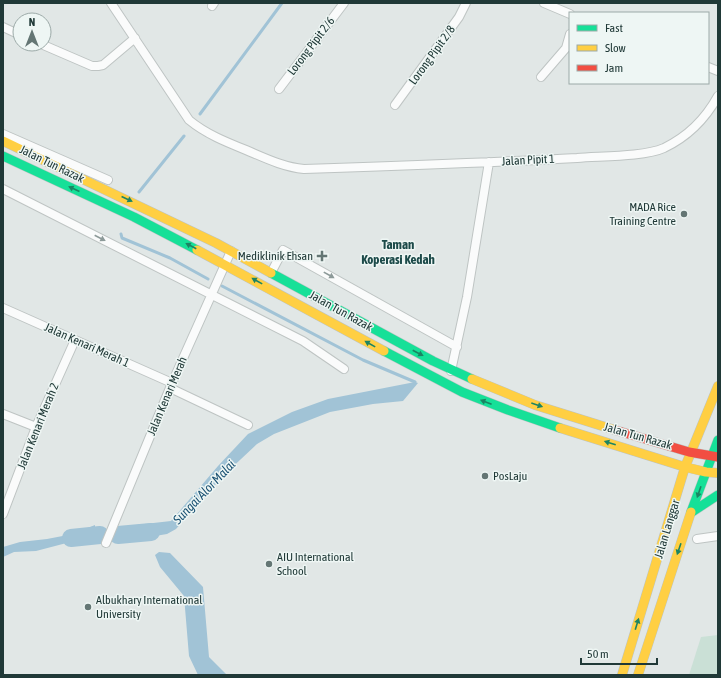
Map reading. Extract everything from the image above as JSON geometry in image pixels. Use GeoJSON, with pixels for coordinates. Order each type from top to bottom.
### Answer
{"type":"FeatureCollection","features":[{"type":"Feature","properties":{"kind":"main road","name":"Jalan Tun Razak"},"geometry":{"type":"LineString","coordinates":[[3,141],[93,178],[272,273],[451,371],[512,397],[562,414],[691,451],[715,456]]}},
{"type":"Feature","properties":{"kind":"main road","name":"Jalan Tun Razak"},"geometry":{"type":"LineString","coordinates":[[3,156],[134,217],[225,264],[462,392],[558,427],[685,467],[718,473]]}},
{"type":"Feature","properties":{"kind":"main road","name":"Jalan Langgar"},"geometry":{"type":"LineString","coordinates":[[622,675],[685,467],[718,386]]}},
{"type":"Feature","properties":{"kind":"main road","name":"Jalan Langgar"},"geometry":{"type":"LineString","coordinates":[[638,675],[706,472],[715,456],[718,440]]}},
{"type":"Feature","properties":{"kind":"main road"},"geometry":{"type":"LineString","coordinates":[[692,512],[718,495]]}},
{"type":"Feature","properties":{"kind":"street","name":"Jalan Pipit 1"},"geometry":{"type":"LineString","coordinates":[[111,3],[189,120],[215,137],[278,164],[290,167],[315,168],[489,162],[654,152],[664,148],[698,124],[718,96]]}},
{"type":"Feature","properties":{"kind":"street","name":"Lorong Pipit 2/6"},"geometry":{"type":"LineString","coordinates":[[279,89],[344,3]]}},
{"type":"Feature","properties":{"kind":"street","name":"Lorong Pipit 2/8"},"geometry":{"type":"LineString","coordinates":[[395,105],[459,17],[466,3]]}},
{"type":"Feature","properties":{"kind":"street"},"geometry":{"type":"LineString","coordinates":[[544,3],[569,14]]}},
{"type":"Feature","properties":{"kind":"street"},"geometry":{"type":"LineString","coordinates":[[52,49],[92,66],[98,66],[103,65],[135,38]]}},
{"type":"Feature","properties":{"kind":"street"},"geometry":{"type":"LineString","coordinates":[[541,77],[566,48],[569,38]]}},
{"type":"Feature","properties":{"kind":"street"},"geometry":{"type":"LineString","coordinates":[[3,134],[93,178],[108,180]]}},
{"type":"Feature","properties":{"kind":"street"},"geometry":{"type":"LineString","coordinates":[[451,371],[469,284],[489,162]]}},
{"type":"Feature","properties":{"kind":"street"},"geometry":{"type":"LineString","coordinates":[[3,189],[303,341],[344,369]]}},
{"type":"Feature","properties":{"kind":"street"},"geometry":{"type":"LineString","coordinates":[[272,273],[283,250],[457,347]]}},
{"type":"Feature","properties":{"kind":"street","name":"Jalan Kenari Merah"},"geometry":{"type":"LineString","coordinates":[[106,542],[171,385],[231,251]]}},
{"type":"Feature","properties":{"kind":"street","name":"Jalan Kenari Merah 1"},"geometry":{"type":"LineString","coordinates":[[3,308],[171,385],[248,425]]}},
{"type":"Feature","properties":{"kind":"street","name":"Jalan Kenari Merah 2"},"geometry":{"type":"LineString","coordinates":[[3,514],[36,428],[75,340]]}},
{"type":"Feature","properties":{"kind":"street"},"geometry":{"type":"LineString","coordinates":[[3,414],[36,428]]}},
{"type":"Feature","properties":{"kind":"street"},"geometry":{"type":"LineString","coordinates":[[697,539],[718,536]]}},
{"type":"Feature","properties":{"kind":"green space"},"geometry":{"type":"Polygon","coordinates":[[[718,635],[718,675],[689,675],[701,637],[718,635]]]}},
{"type":"Feature","properties":{"kind":"water"},"geometry":{"type":"Polygon","coordinates":[[[415,382],[418,383],[403,401],[373,404],[330,412],[274,434],[257,444],[225,474],[176,529],[167,534],[125,541],[127,526],[171,521],[218,466],[248,434],[292,412],[328,399],[415,382]]]}},
{"type":"Feature","properties":{"kind":"water"},"geometry":{"type":"Polygon","coordinates":[[[95,525],[95,540],[78,540],[36,551],[14,552],[3,557],[3,547],[20,542],[73,534],[95,525]]]}},
{"type":"Feature","properties":{"kind":"water"},"geometry":{"type":"Polygon","coordinates":[[[159,552],[170,553],[203,587],[209,657],[227,675],[198,675],[189,656],[184,596],[160,567],[155,555],[159,552]]]}},
{"type":"Feature","properties":{"kind":"waterway"},"geometry":{"type":"LineString","coordinates":[[200,114],[282,3]]}},
{"type":"Feature","properties":{"kind":"waterway"},"geometry":{"type":"LineString","coordinates":[[139,192],[184,136]]}},
{"type":"Feature","properties":{"kind":"waterway"},"geometry":{"type":"LineString","coordinates":[[121,234],[122,238],[170,258],[208,279]]}},
{"type":"Feature","properties":{"kind":"waterway"},"geometry":{"type":"LineString","coordinates":[[222,286],[363,360],[415,382]]}},
{"type":"Feature","properties":{"kind":"waterway","name":"Sungai Alor Malai"},"geometry":{"type":"LineString","coordinates":[[118,535],[151,532]]}},
{"type":"Feature","properties":{"kind":"waterway","name":"Sungai Alor Malai"},"geometry":{"type":"LineString","coordinates":[[71,538],[100,535]]}},
{"type":"Feature","properties":{"kind":"traffic: fast"},"geometry":{"type":"LineString","coordinates":[[3,156],[134,217],[197,250]]}},
{"type":"Feature","properties":{"kind":"traffic: fast"},"geometry":{"type":"LineString","coordinates":[[271,273],[433,361],[472,379]]}},
{"type":"Feature","properties":{"kind":"traffic: fast"},"geometry":{"type":"LineString","coordinates":[[384,351],[462,392],[560,428]]}},
{"type":"Feature","properties":{"kind":"traffic: fast"},"geometry":{"type":"LineString","coordinates":[[691,512],[718,440]]}},
{"type":"Feature","properties":{"kind":"traffic: fast"},"geometry":{"type":"LineString","coordinates":[[692,512],[718,495]]}},
{"type":"Feature","properties":{"kind":"traffic: slow"},"geometry":{"type":"LineString","coordinates":[[3,141],[216,243],[271,273]]}},
{"type":"Feature","properties":{"kind":"traffic: slow"},"geometry":{"type":"LineString","coordinates":[[197,250],[384,351]]}},
{"type":"Feature","properties":{"kind":"traffic: slow"},"geometry":{"type":"LineString","coordinates":[[472,379],[535,405],[615,430]]}},
{"type":"Feature","properties":{"kind":"traffic: slow"},"geometry":{"type":"LineString","coordinates":[[622,675],[685,467],[718,386]]}},
{"type":"Feature","properties":{"kind":"traffic: slow"},"geometry":{"type":"LineString","coordinates":[[560,428],[685,467],[718,473]]}},
{"type":"Feature","properties":{"kind":"traffic: slow"},"geometry":{"type":"LineString","coordinates":[[638,675],[691,512]]}},
{"type":"Feature","properties":{"kind":"traffic: jam"},"geometry":{"type":"LineString","coordinates":[[615,430],[689,452],[718,457]]}},
{"type":"Feature","properties":{"kind":"place","name":"MADA Rice Training Centre"},"geometry":{"type":"Point","coordinates":[684,214]}},
{"type":"Feature","properties":{"kind":"place","name":"Mediklinik Ehsan"},"geometry":{"type":"Point","coordinates":[322,256]}},
{"type":"Feature","properties":{"kind":"place","name":"PosLaju"},"geometry":{"type":"Point","coordinates":[485,476]}},
{"type":"Feature","properties":{"kind":"place","name":"AIU International School"},"geometry":{"type":"Point","coordinates":[269,564]}},
{"type":"Feature","properties":{"kind":"place","name":"Albukhary International University"},"geometry":{"type":"Point","coordinates":[88,607]}},
{"type":"Feature","properties":{"kind":"district","name":"Taman Koperasi Kedah"},"geometry":{"type":"Point","coordinates":[398,252]}}]}
